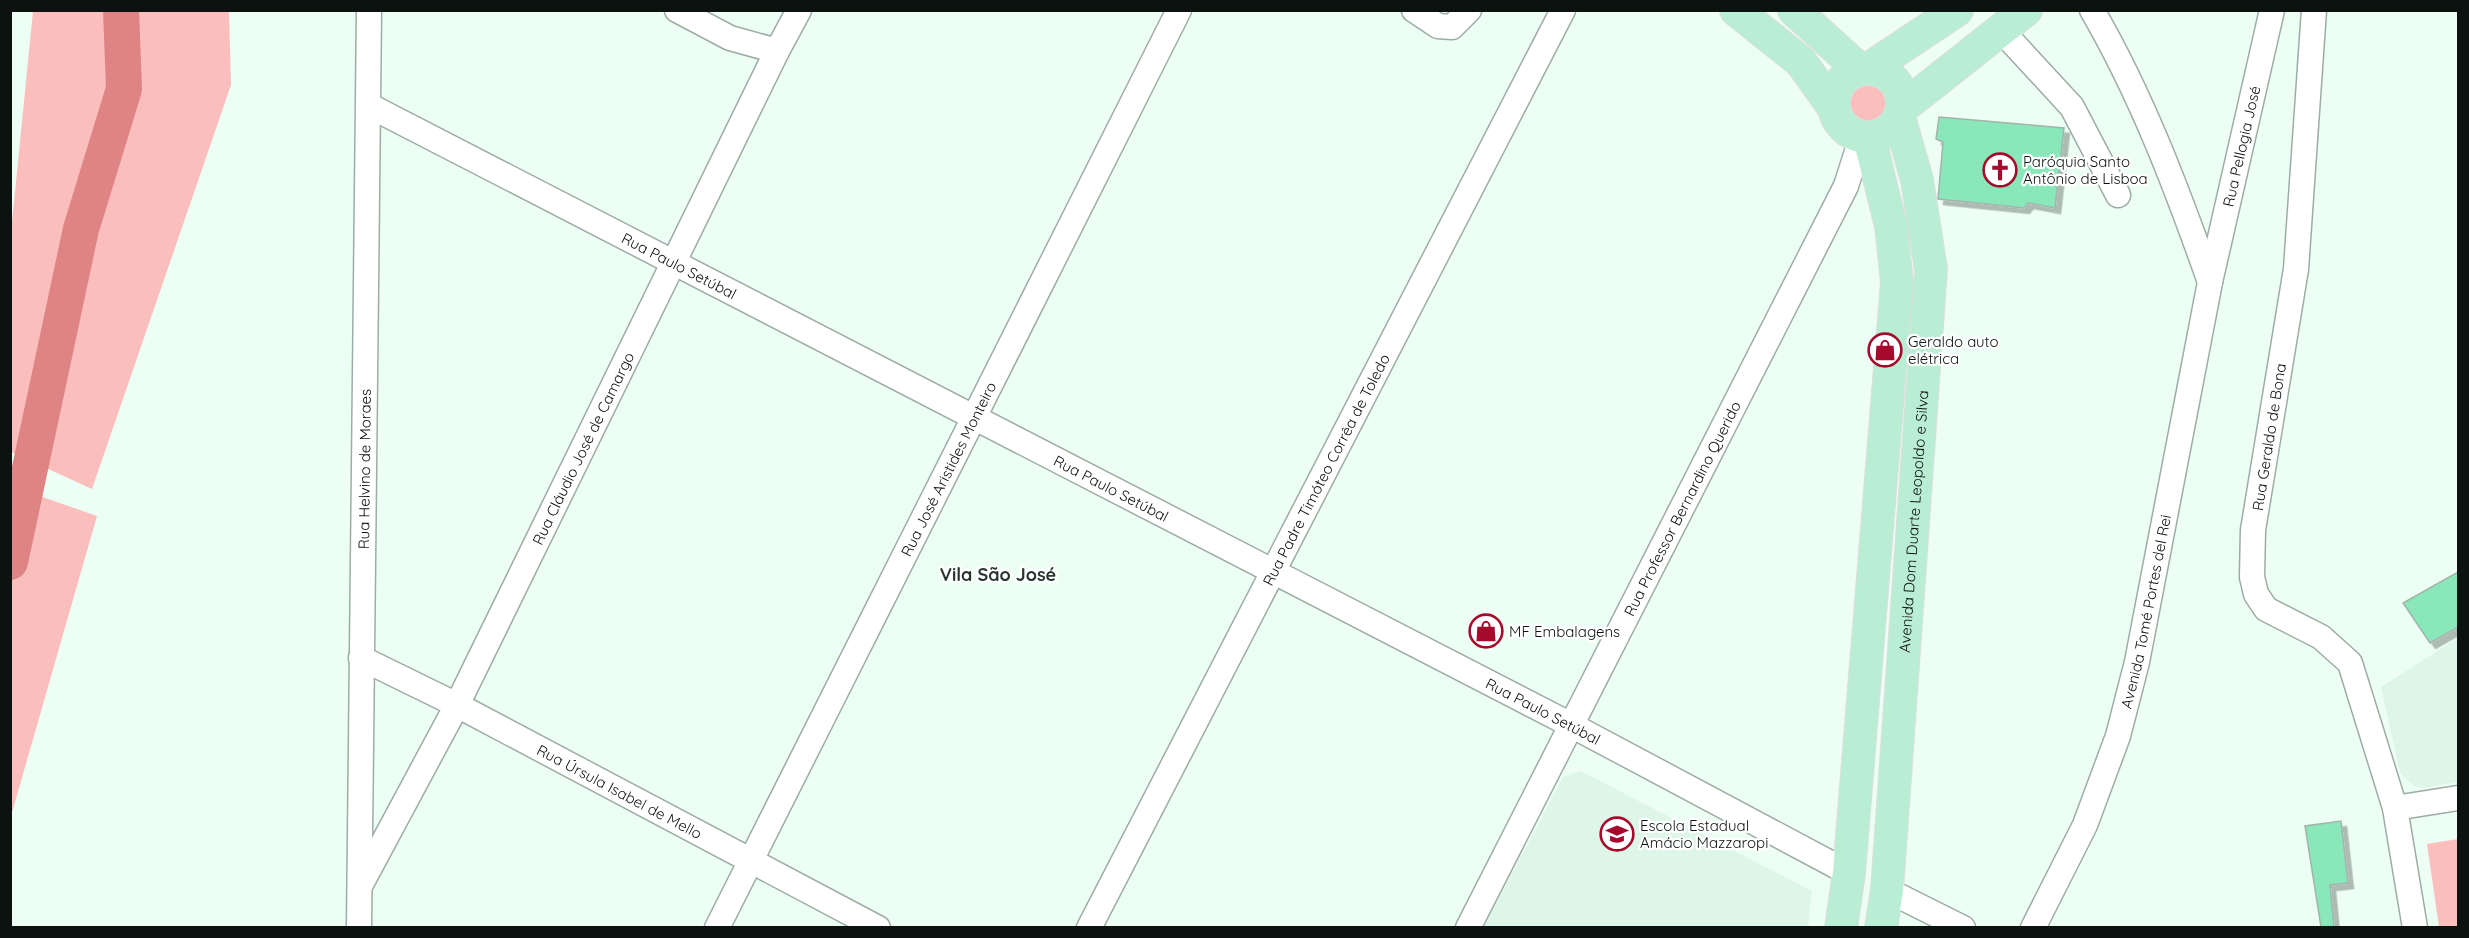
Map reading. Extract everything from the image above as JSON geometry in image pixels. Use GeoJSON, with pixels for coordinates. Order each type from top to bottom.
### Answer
{"type":"FeatureCollection","features":[{"type":"Feature","properties":{"kind":"main road"},"geometry":{"type":"LineString","coordinates":[[1736,10],[1801,62],[1833,107],[1840,123],[1847,130],[1865,137],[1889,130],[1900,113],[2026,10]]}},
{"type":"Feature","properties":{"kind":"main road"},"geometry":{"type":"LineString","coordinates":[[1794,10],[1864,69],[1891,77],[1898,86],[1900,113]]}},
{"type":"Feature","properties":{"kind":"main road"},"geometry":{"type":"LineString","coordinates":[[1833,107],[1836,88],[1842,80],[1864,69],[1957,10]]}},
{"type":"Feature","properties":{"kind":"main road","name":"Avenida Dom Duarte Leopoldo e Silva"},"geometry":{"type":"LineString","coordinates":[[1881,927],[1887,891],[1931,269],[1917,180],[1900,113]]}},
{"type":"Feature","properties":{"kind":"main road"},"geometry":{"type":"LineString","coordinates":[[1841,927],[1850,873],[1897,282],[1891,226],[1881,185],[1865,137]]}},
{"type":"Feature","properties":{"kind":"main road"},"geometry":{"type":"LineString","coordinates":[[1861,730],[1898,732]]}},
{"type":"Feature","properties":{"kind":"street","name":"Rua Helvino de Moraes"},"geometry":{"type":"LineString","coordinates":[[359,927],[362,884],[361,658],[370,106],[369,10]]}},
{"type":"Feature","properties":{"kind":"street"},"geometry":{"type":"LineString","coordinates":[[677,10],[730,38],[777,51]]}},
{"type":"Feature","properties":{"kind":"street","name":"Rua Cláudio José de Camargo"},"geometry":{"type":"LineString","coordinates":[[362,884],[457,705],[799,10]]}},
{"type":"Feature","properties":{"kind":"street","name":"Rua José Aristides Monteiro"},"geometry":{"type":"LineString","coordinates":[[717,927],[1179,10]]}},
{"type":"Feature","properties":{"kind":"street"},"geometry":{"type":"LineString","coordinates":[[1414,10],[1438,26],[1452,27],[1469,10]]}},
{"type":"Feature","properties":{"kind":"street","name":"Rua Padre Timóteo Corrêa de Toledo"},"geometry":{"type":"LineString","coordinates":[[1089,927],[1563,10]]}},
{"type":"Feature","properties":{"kind":"street"},"geometry":{"type":"LineString","coordinates":[[2092,10],[2117,53],[2140,102],[2188,220],[2210,282]]}},
{"type":"Feature","properties":{"kind":"street","name":"Rua Pellogia José"},"geometry":{"type":"LineString","coordinates":[[2210,282],[2272,10]]}},
{"type":"Feature","properties":{"kind":"street","name":"Rua Geraldo de Bona"},"geometry":{"type":"LineString","coordinates":[[2314,10],[2296,269],[2253,530],[2252,578],[2256,594],[2266,609],[2321,637],[2350,663],[2395,808],[2415,927]]}},
{"type":"Feature","properties":{"kind":"street"},"geometry":{"type":"LineString","coordinates":[[2001,30],[2072,107],[2118,195]]}},
{"type":"Feature","properties":{"kind":"street","name":"Rua Paulo Setúbal"},"geometry":{"type":"LineString","coordinates":[[370,106],[974,415],[1573,726],[1850,873]]}},
{"type":"Feature","properties":{"kind":"street","name":"Rua Professor Bernardino Querido"},"geometry":{"type":"LineString","coordinates":[[1468,927],[1573,726],[1846,186],[1865,137]]}},
{"type":"Feature","properties":{"kind":"street"},"geometry":{"type":"LineString","coordinates":[[1846,186],[1881,185]]}},
{"type":"Feature","properties":{"kind":"street"},"geometry":{"type":"LineString","coordinates":[[2188,220],[2201,224],[2213,222],[2225,216]]}},
{"type":"Feature","properties":{"kind":"street","name":"Avenida Tomé Portes del Rei"},"geometry":{"type":"LineString","coordinates":[[2033,927],[2085,825],[2118,736],[2138,662],[2210,282]]}},
{"type":"Feature","properties":{"kind":"street","name":"Rua Úrsula Isabel de Mello"},"geometry":{"type":"LineString","coordinates":[[361,658],[457,705],[879,927]]}},
{"type":"Feature","properties":{"kind":"street"},"geometry":{"type":"LineString","coordinates":[[2395,808],[2458,798]]}},
{"type":"Feature","properties":{"kind":"street"},"geometry":{"type":"LineString","coordinates":[[1887,891],[1964,927]]}},
{"type":"Feature","properties":{"kind":"shaded area"},"geometry":{"type":"Polygon","coordinates":[[[33,11],[229,11],[231,85],[92,489],[11,452],[11,232],[33,11]]]}},
{"type":"Feature","properties":{"kind":"shaded area"},"geometry":{"type":"Polygon","coordinates":[[[1864,78],[1874,78],[1889,88],[1893,102],[1889,116],[1883,122],[1874,126],[1864,126],[1849,116],[1845,107],[1845,97],[1855,82],[1864,78]]]}},
{"type":"Feature","properties":{"kind":"shaded area"},"geometry":{"type":"Polygon","coordinates":[[[10,486],[97,516],[11,816],[10,486]]]}},
{"type":"Feature","properties":{"kind":"shaded area"},"geometry":{"type":"Polygon","coordinates":[[[2458,638],[2458,782],[2422,788],[2413,785],[2400,773],[2381,687],[2458,638]]]}},
{"type":"Feature","properties":{"kind":"shaded area","name":"Escola Estadual Amácio Mazzaropi"},"geometry":{"type":"Polygon","coordinates":[[[1581,771],[1812,891],[1808,927],[1484,927],[1563,777],[1581,771]]]}},
{"type":"Feature","properties":{"kind":"shaded area"},"geometry":{"type":"Polygon","coordinates":[[[2458,839],[2458,927],[2439,927],[2427,844],[2458,839]]]}},
{"type":"Feature","properties":{"kind":"building","name":"Paróquia Santo Antônio de Lisboa"},"geometry":{"type":"Polygon","coordinates":[[[1939,117],[2064,128],[2055,208],[2028,203],[2024,208],[1938,199],[1943,142],[1936,139],[1939,117]]]}},
{"type":"Feature","properties":{"kind":"building"},"geometry":{"type":"Polygon","coordinates":[[[2458,572],[2458,627],[2430,643],[2403,603],[2458,572]]]}},
{"type":"Feature","properties":{"kind":"building"},"geometry":{"type":"Polygon","coordinates":[[[2341,821],[2348,883],[2330,885],[2334,927],[2321,927],[2305,826],[2341,821]]]}},
{"type":"Feature","properties":{"kind":"waterway"},"geometry":{"type":"LineString","coordinates":[[10,562],[81,229],[124,89],[121,10]]}},
{"type":"Feature","properties":{"kind":"place","name":"Paróquia Santo Antônio de Lisboa"},"geometry":{"type":"Point","coordinates":[2000,170]}},
{"type":"Feature","properties":{"kind":"place","name":"Geraldo auto elétrica"},"geometry":{"type":"Point","coordinates":[1885,350]}},
{"type":"Feature","properties":{"kind":"place","name":"MF Embalagens"},"geometry":{"type":"Point","coordinates":[1486,631]}},
{"type":"Feature","properties":{"kind":"place","name":"Escola Estadual Amácio Mazzaropi"},"geometry":{"type":"Point","coordinates":[1617,834]}},
{"type":"Feature","properties":{"kind":"district","name":"Vila São José"},"geometry":{"type":"Point","coordinates":[998,574]}}]}
